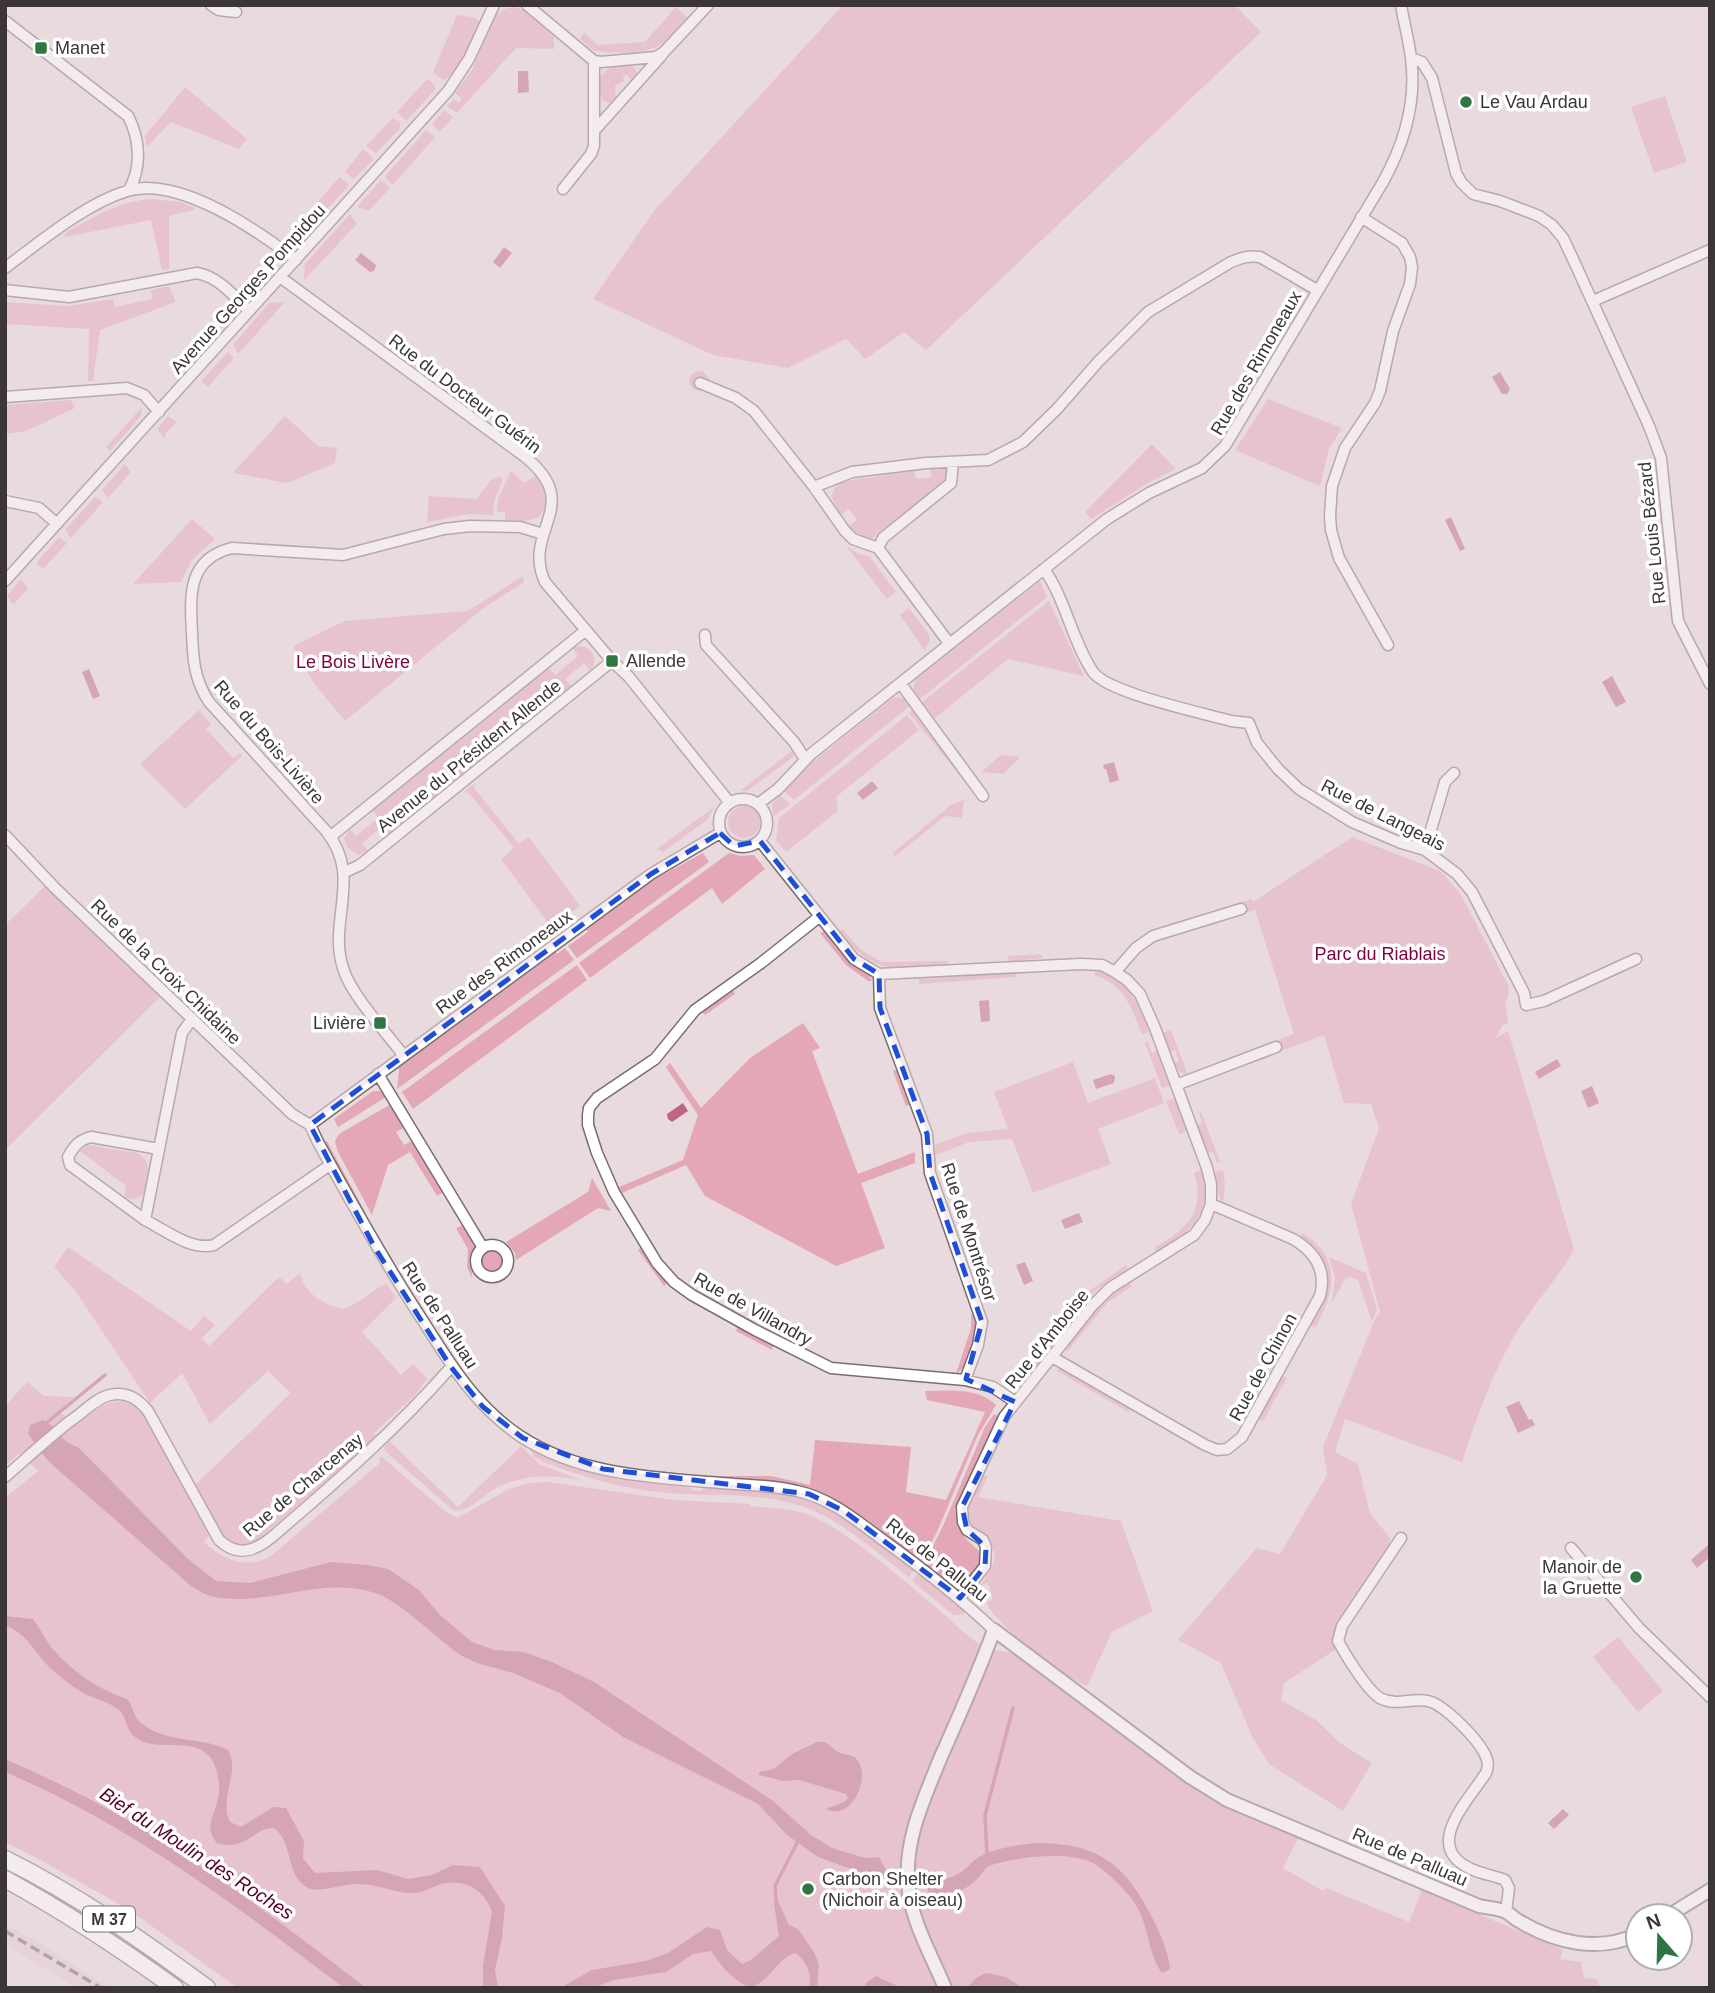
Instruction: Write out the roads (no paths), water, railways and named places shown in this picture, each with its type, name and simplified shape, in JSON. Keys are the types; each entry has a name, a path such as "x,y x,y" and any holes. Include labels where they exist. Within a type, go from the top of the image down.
{"highway":[{"name":"M 37","path":"5,1859 138,1937 207,1988"},
{"name":"M 37","path":"5,1880 68,1914 175,1988"}],"street":[{"path":"211,5 219,10 236,12"},
{"name":"Avenue Georges Pompidou","path":"5,581 448,91 469,59 494,5"},
{"path":"527,5 594,61 656,57 664,52"},
{"path":"595,130 708,5"},
{"name":"Rue des Rimoneaux","path":"758,804 778,789 805,759 1126,506 1210,462 1225,446 1383,183 1403,142 1410,114 1411,58 1401,5"},
{"path":"5,21 128,116 139,151 133,184 129,190"},
{"name":"Rue Louis Bézard","path":"1411,58 1422,62 1432,78 1456,173 1461,182 1473,194 1539,216 1552,225 1563,238 1661,458 1678,621 1710,684"},
{"path":"563,189 591,154 595,130 594,61"},
{"path":"5,268 90,209 129,190 160,190 184,194 210,204 264,235 296,260"},
{"path":"1361,217 1402,243 1412,267 1410,284 1393,331 1380,391 1345,448 1332,486 1330,516 1339,558 1388,645"},
{"path":"1593,301 1710,250"},
{"path":"814,487 852,472 926,463 988,460 1023,442 1148,312 1231,262 1252,255 1261,257 1317,290"},
{"path":"5,290 69,297 197,273 217,281 249,311"},
{"name":"Rue du Docteur Guérin","path":"280,277 531,462 546,478 551,490 552,511 539,552 541,572 549,587 629,677 730,803"},
{"path":"700,383 736,398 754,411 845,531 853,539 878,548 949,643"},
{"path":"5,397 127,388 144,396 159,412"},
{"path":"878,548 883,538 951,483 953,463"},
{"path":"5,501 39,508 57,524"},
{"name":"Rue du Bois-Livière","path":"403,1055 344,972 339,930 345,872 342,858 330,836 209,702 199,684 194,666 191,588 200,569 210,558 232,548 343,555 444,529 470,526 520,527 543,534"},
{"name":"Rue de Langeais","path":"1044,569 1084,655 1094,674 1103,682 1122,690 1218,717 1249,723 1257,743 1299,789 1352,822 1425,850 1457,874 1472,892 1524,993 1526,1004 1544,1001 1636,959"},
{"name":"Avenue du Président Allende","path":"330,836 586,630"},
{"path":"705,635 706,645 794,742 805,759"},
{"path":"1697,661 1710,655"},
{"name":"Avenue du Président Allende","path":"345,872 360,865 612,661"},
{"path":"901,684 984,796"},
{"path":"1425,850 1445,782 1454,773"},
{"path":"744,799 758,804 764,810 768,824 766,834 760,842 748,848 734,846 726,841 720,832 722,811 730,803 744,799"},
{"name":"Rue des Rimoneaux","path":"310,1125 651,874 720,832"},
{"name":"Rue de la Croix Chidaine","path":"5,835 55,888 192,1019 292,1114 310,1125"},
{"path":"760,842 855,960 879,974 1081,964 1102,965 1127,980 1140,994 1176,1085 1210,1177 1211,1204"},
{"path":"1115,972 1136,948 1153,936 1241,909"},
{"name":"Rue de Villandry","path":"819,917 695,1010 660,1054 597,1098 589,1108 588,1125 608,1180 657,1263 674,1282 692,1295 831,1368 965,1380 993,1387 1015,1402"},
{"name":"Rue de Montrésor","path":"879,974 881,1013 927,1134 930,1173 982,1322 978,1345 965,1380"},
{"path":"145,1220 182,1033 192,1019"},
{"path":"1176,1085 1276,1047"},
{"path":"378,1074 483,1248"},
{"name":"Rue de Palluau","path":"310,1125 375,1248 451,1367 493,1416 523,1438 555,1454 589,1466 647,1477 778,1487 809,1494 844,1511 960,1598 994,1630 1190,1777 1227,1800 1479,1906 1506,1912 1520,1922 1563,1940 1579,1944 1604,1944 1624,1938"},
{"path":"159,1149 91,1137 82,1140 68,1157 71,1165 145,1220 203,1248 214,1245 330,1165"},
{"name":"Rue d'Amboise","path":"960,1598 985,1566 986,1547 984,1540 967,1530 963,1522 962,1507 1004,1418 1091,1306 1110,1288 1194,1235 1205,1220 1211,1204"},
{"name":"Rue de Chinon","path":"1052,1357 1205,1445 1217,1450 1227,1449 1237,1443 1320,1296 1323,1279 1318,1261 1304,1246 1211,1204"},
{"name":"Rue de Charcenay","path":"5,1477 60,1429 105,1396 124,1394 133,1397 148,1411 214,1534 229,1548 247,1552 272,1537 375,1447 451,1367"},
{"path":"1401,1538 1342,1626 1338,1641 1376,1695 1396,1703 1421,1701 1436,1704 1449,1713 1485,1754 1488,1766 1486,1773 1450,1829 1448,1843 1452,1855 1463,1865 1505,1880 1509,1888 1506,1912"},
{"path":"1571,1548 1639,1628 1710,1697"},
{"path":"945,1988 918,1923 908,1880 909,1846 919,1809 994,1630"},
{"path":"1691,1902 1710,1890"}],"waterway":[{"path":"45,1424 105,1375"},
{"path":"987,1856 985,1815 1013,1708"},
{"path":"776,1900 775,1886 798,1841"}],"railway":[{"path":"5,1931 101,1988"}],"place":[{"name":"Manet","path":"41,48"},
{"name":"Le Vau Ardau","path":"1466,102"},
{"name":"Allende","path":"612,661"},
{"name":"Livière","path":"380,1023"},
{"name":"Manoir de la Gruette","path":"1636,1577"},
{"name":"Carbon Shelter (Nichoir à oiseau)","path":"808,1889"}],"park label":[{"name":"Le Bois Livère","path":"353,662"},
{"name":"Parc du Riablais","path":"1380,954"}],"water label":[{"name":"Bief du Moulin des Roches","path":"197,1853"}]}
